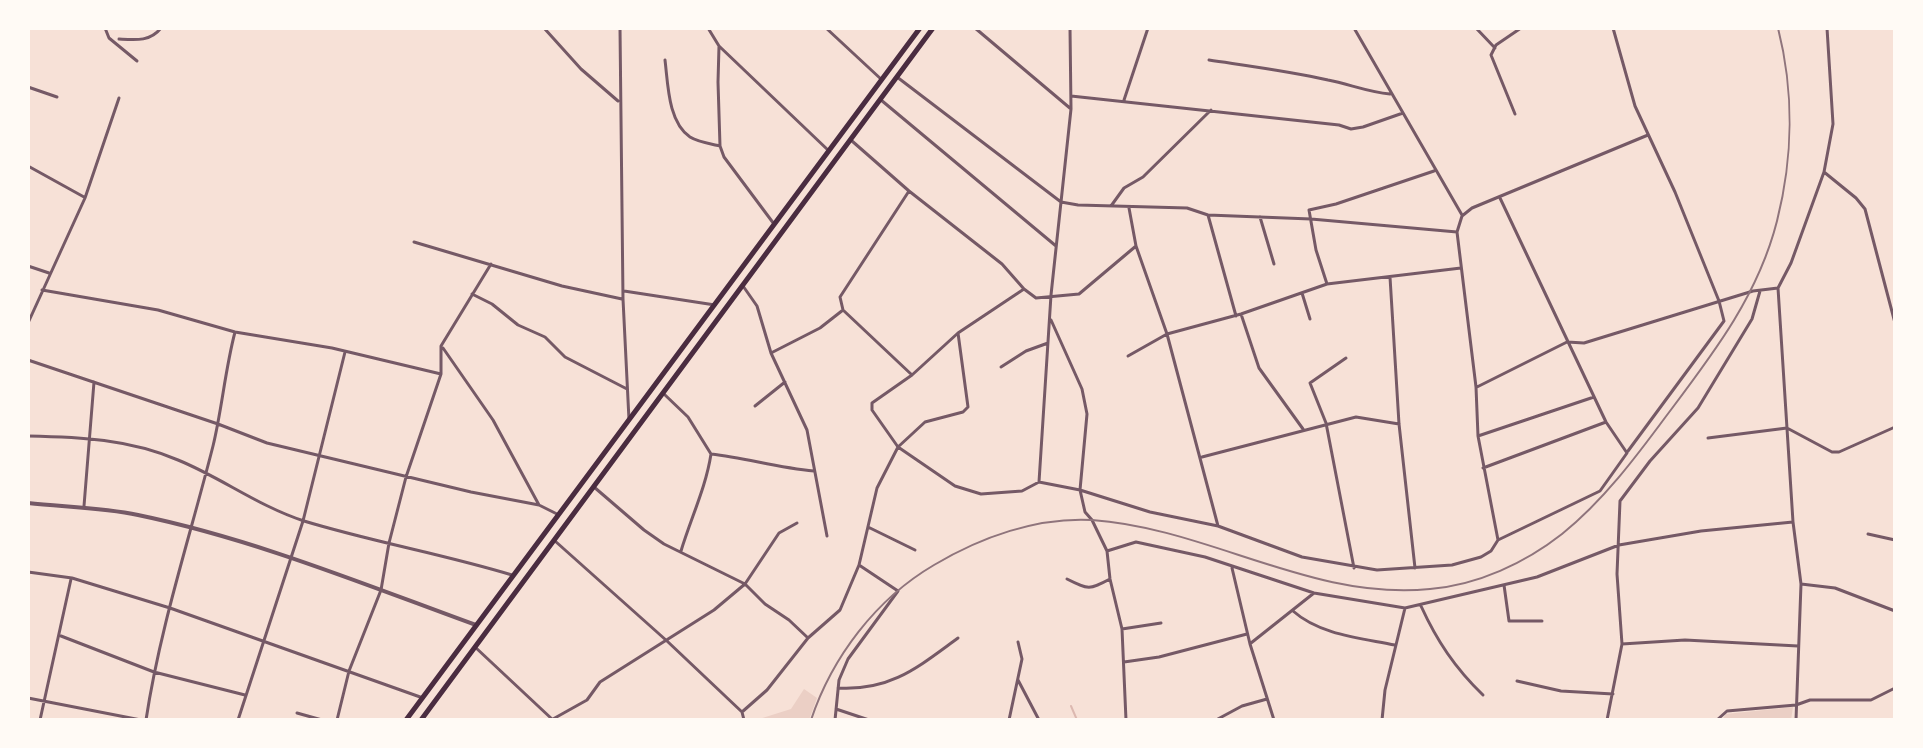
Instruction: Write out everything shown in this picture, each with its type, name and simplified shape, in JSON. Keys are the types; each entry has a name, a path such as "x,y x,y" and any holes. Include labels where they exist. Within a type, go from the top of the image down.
{"main road":[{"path":"406,720 920,28"},
{"path":"423,717 933,28"}],"street":[{"path":"105,28 109,38 137,61"},
{"path":"119,39 139,41 155,35 161,28"},
{"path":"544,28 581,69 620,103"},
{"path":"620,28 623,299 629,421"},
{"path":"708,28 719,46 829,151"},
{"path":"826,28 882,80"},
{"path":"975,28 1071,109"},
{"path":"1039,482 1051,295 1071,109 1070,28"},
{"path":"1124,100 1148,28"},
{"path":"1354,28 1462,216"},
{"path":"1476,28 1495,48"},
{"path":"1515,114 1491,55 1495,48 1521,28"},
{"path":"1024,289 958,333 912,375 871,406 898,447 955,486 981,494 1022,491 1039,482 1080,490 1136,508 1218,526 1302,557 1354,568 1415,569 1452,565 1481,557 1491,551 1498,540 1563,508 1591,498 1600,491 1722,327 1719,301 1675,192 1635,106 1613,28"},
{"path":"1796,720 1801,584 1793,522 1778,288 1791,263 1824,172 1833,124 1827,28"},
{"path":"719,46 720,146 732,169 774,225"},
{"path":"665,60 673,112 680,127 691,137 720,146"},
{"path":"1209,60 1281,70 1362,90 1392,94"},
{"path":"897,77 1061,202 1129,208 1187,208 1208,215 1311,219 1457,232"},
{"path":"28,87 57,97"},
{"path":"1071,96 1211,110 1351,129 1403,113"},
{"path":"28,323 85,198 119,98"},
{"path":"880,99 1056,246"},
{"path":"1110,207 1124,188 1143,177 1211,110"},
{"path":"1498,540 1478,436 1476,387 1457,232 1462,216 1472,208 1648,135"},
{"path":"851,140 909,191 1002,264 1036,298 1079,294 1136,246"},
{"path":"28,166 85,198"},
{"path":"1327,284 1316,250 1309,210 1336,204 1435,170"},
{"path":"1824,172 1865,209 1895,323"},
{"path":"909,191 840,297 843,310 912,375"},
{"path":"1500,198 1606,422 1627,453"},
{"path":"1129,208 1136,246 1167,334 1218,526"},
{"path":"1208,215 1238,315 1259,368 1303,429"},
{"path":"1260,217 1274,264"},
{"path":"414,242 562,286 623,299"},
{"path":"337,720 349,671 381,590 406,477 441,374 441,346 491,264"},
{"path":"28,266 49,273"},
{"path":"1128,356 1167,334 1238,315 1327,284 1461,268"},
{"path":"1390,277 1399,424 1415,569"},
{"path":"743,286 757,306 771,353 807,430 827,536"},
{"path":"1476,387 1567,342 1584,343 1719,301 1778,288"},
{"path":"42,290 158,310 235,332 441,374"},
{"path":"623,291 715,305"},
{"path":"1607,720 1622,644 1617,574 1620,501 1698,408 1752,319 1760,291"},
{"path":"1302,293 1310,319"},
{"path":"472,294 492,304 518,325 545,337 565,357 627,389"},
{"path":"771,353 820,328 843,310"},
{"path":"1050,318 1082,389 1087,414 1080,490 1085,512 1107,551 1122,629 1126,720"},
{"path":"28,698 144,720 218,424 226,367 235,332"},
{"path":"742,712 767,690 808,638 840,610 859,565 877,488 898,447 925,422 963,412 968,407 958,333"},
{"path":"1001,367 1026,351 1048,343"},
{"path":"441,346 493,420 539,505"},
{"path":"238,720 303,521 345,352"},
{"path":"1346,358 1310,383 1326,423 1354,568"},
{"path":"28,360 267,443 539,505 559,516"},
{"path":"84,508 94,382"},
{"path":"755,406 785,382"},
{"path":"663,393 688,417 711,454 707,479 694,506 681,551"},
{"path":"1478,436 1594,397"},
{"path":"1202,457 1356,417 1399,424"},
{"path":"1483,468 1606,422"},
{"path":"1708,438 1787,428 1832,452 1839,452 1895,427"},
{"path":"28,436 123,442 177,459 253,501 303,521 464,560 514,576"},
{"path":"711,454 755,459 771,467 814,471"},
{"path":"593,486 644,530 745,584 808,638"},
{"path":"28,503 135,514 192,528 289,558 476,625"},
{"path":"1107,551 1136,542 1205,557 1314,593 1405,608 1537,577 1619,545 1701,531 1793,522"},
{"path":"475,647 553,720 587,700 600,682 714,610 745,584 779,533 797,523"},
{"path":"868,527 915,550"},
{"path":"1868,534 1895,540"},
{"path":"555,541 742,712 744,720"},
{"path":"835,720 838,688 848,659 898,591 859,565"},
{"path":"1232,568 1247,634 1274,720"},
{"path":"28,572 72,578 170,608 423,698"},
{"path":"40,720 72,578"},
{"path":"1067,579 1086,589 1110,579"},
{"path":"1801,584 1835,588 1895,611"},
{"path":"1504,585 1509,621 1542,621"},
{"path":"1250,644 1314,593"},
{"path":"1421,606 1437,641 1462,675 1483,695"},
{"path":"1382,720 1405,608"},
{"path":"1293,611 1311,624 1395,645"},
{"path":"1122,629 1161,623"},
{"path":"1124,662 1159,657 1247,634"},
{"path":"61,636 154,672 245,695"},
{"path":"838,688 861,689 897,679 958,638"},
{"path":"1622,644 1685,640 1799,646"},
{"path":"1009,720 1022,659 1018,642"},
{"path":"1018,680 1039,720"},
{"path":"1517,681 1561,691 1613,694"},
{"path":"1717,720 1727,711 1796,705 1810,700 1871,700 1895,688"},
{"path":"1216,720 1242,706 1267,699"},
{"path":"836,709 869,720"},
{"path":"297,713 322,720"},
{"path":"423,717 431,720"}],"shaded area":[{"path":"804,689 817,698 809,720 756,720 791,709"},
{"path":"1793,707 1791,720 1722,720 1726,714"}],"waterway":[{"path":"1071,706 1077,720"}],"railway":[{"path":"811,720 844,652 875,612 893,595 952,555 990,538 1030,526 1071,520 1135,526 1302,575 1386,590 1430,589 1466,583 1500,571 1548,545 1591,507 1643,447 1717,347 1758,274 1777,221 1789,149 1787,76 1778,28"}]}
